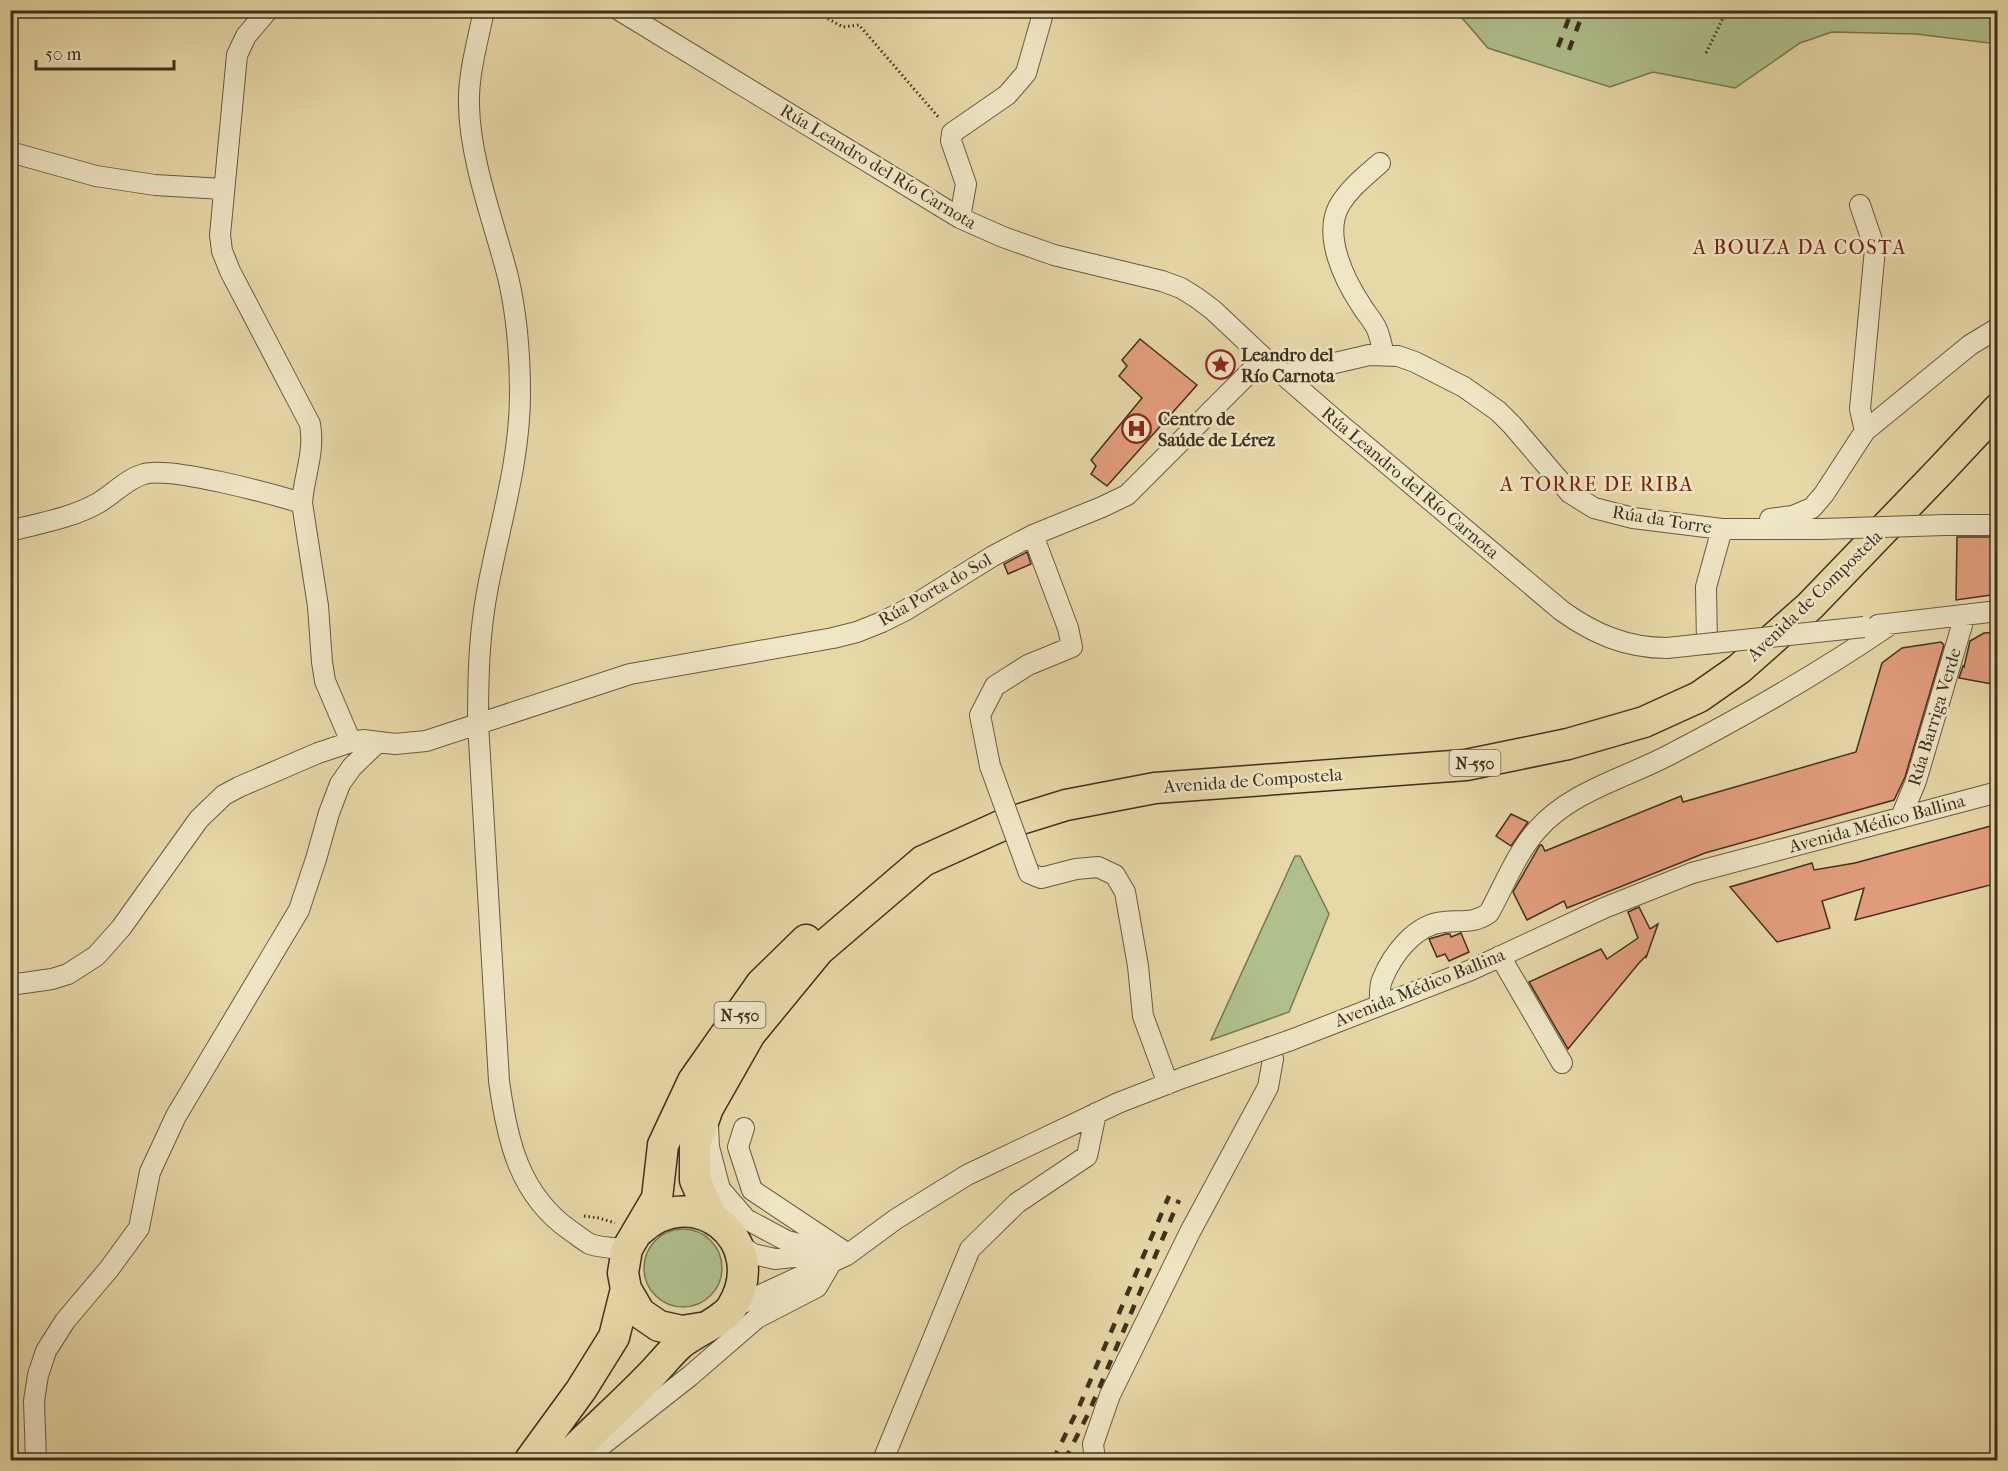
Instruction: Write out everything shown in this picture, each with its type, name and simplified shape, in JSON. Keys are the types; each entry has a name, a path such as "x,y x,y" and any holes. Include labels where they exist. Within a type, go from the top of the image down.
{"highway":[{"name":"Avenida de Compostela","path":"712,1218 695,1180 695,1145 708,1108 750,1034 819,950 923,861 1005,824 1066,805 1144,790 1466,765 1568,744 1644,722 1699,697 1739,669 1810,606 1998,409"},
{"name":"Avenida de Compostela","path":"1940,471 1998,424"},
{"name":"N-550","path":"530,1461 581,1390 614,1336 626,1289 623,1273 633,1240 657,1198 663,1145 693,1081 761,984 809,937 882,885 923,861"},
{"name":"N-550","path":"633,1240 647,1223 666,1213 684,1211 712,1218 730,1233 737,1243"},
{"path":"564,1461 680,1344 730,1310 742,1285 743,1261 737,1243"},
{"path":"626,1289 640,1313 659,1326 682,1331 706,1327"}],"street":[{"path":"268,10 246,36 237,55 220,235 222,251 230,271 310,424 313,440 302,503 318,606 322,662 325,681 351,742"},
{"path":"484,10 472,68 469,103 472,142 508,280 518,339 520,395 516,446 481,633 478,674 478,723 499,1081 509,1139 518,1167 529,1186 557,1221 591,1244 633,1240"},
{"name":"Rúa Leandro del Río Carnota","path":"619,10 960,219 1054,255 1142,276 1181,288 1213,310 1264,358 1572,618 1599,634 1617,641 1650,648 1667,648 1998,611"},
{"path":"960,219 966,184 951,141 952,132 1007,95 1026,73 1044,10"},
{"path":"10,152 66,169 119,180 155,185 224,189"},
{"path":"1380,163 1344,198 1338,209 1332,231 1352,291 1376,325 1384,354"},
{"path":"1860,205 1875,249 1860,409 1864,430"},
{"path":"1707,644 1706,587 1729,529 1793,516 1812,508 1824,494 1864,430 1970,345 1998,328"},
{"name":"Rúa da Torre","path":"1284,375 1352,358 1384,354 1415,362 1464,387 1482,399 1512,425 1570,493 1594,508 1633,518 1729,529 1998,525"},
{"name":"Rúa Porta do Sol","path":"10,985 68,974 96,956 121,928 199,819 224,795 239,787 318,753 351,742 363,740 395,744 415,743 630,674 833,638 882,622 1033,535 1127,495 1264,358"},
{"path":"10,531 74,514 114,494 132,478 147,473 162,472 202,478 302,503"},
{"path":"1033,535 1068,628 1072,647 1028,665 995,686 980,715 990,766 1029,873 1041,878 1076,869 1098,867 1115,875 1125,892 1138,966 1143,1016 1176,1080"},
{"name":"Rúa Barriga Verde","path":"1901,818 1916,781 1965,615"},
{"path":"1380,1004 1382,981 1401,948 1413,934 1425,926 1443,922 1467,922 1480,919 1488,913 1525,846 1537,830 1554,814 1585,793 1668,755 1735,719 1857,647 1891,624"},
{"path":"36,1461 34,1401 38,1374 46,1351 65,1321 110,1269 139,1228 150,1172 176,1116 299,910 340,784 352,767 378,742"},
{"name":"Avenida Médico Ballina","path":"737,1243 753,1254 775,1259 847,1255 896,1219 967,1174 1096,1113 1176,1080 1291,1040 1471,970 1604,909 1692,873 1998,792"},
{"path":"1500,956 1562,1063"},
{"path":"1095,1461 1093,1444 1110,1395 1190,1232 1268,1087 1273,1059 1270,1047"},
{"path":"708,1108 709,1147 720,1189 739,1212 746,1219 787,1241 834,1255"},
{"path":"883,1461 970,1249 1017,1203 1087,1156 1096,1113"},
{"path":"744,1128 738,1147 752,1190 834,1255"},
{"path":"583,1461 690,1376 757,1318 817,1287 834,1255"},
{"name":"Avenida Médico Ballina","path":"730,1310 834,1255"}],"path":[{"path":"812,10 843,27 859,25 952,132"},
{"path":"820,16 838,10"},
{"path":"1706,53 1727,10"},
{"path":"580,1215 599,1218 633,1240"}],"green space":[{"path":"1456,11 1997,11 1997,44 1916,34 1832,32 1800,43 1735,88 1653,72 1610,87 1488,48"},
{"path":"1295,856 1300,856 1329,914 1289,1012 1211,1040"},
{"path":"683,1229 698,1232 710,1241 719,1253 722,1268 719,1283 710,1295 698,1304 683,1307 668,1304 656,1295 647,1283 644,1268 647,1253 656,1241 668,1232"}],"building":[{"name":"Centro de Saúde de Lérez","path":"1140,339 1197,385 1107,486 1091,474 1096,466 1091,460 1142,398 1119,376 1127,366 1122,360"},
{"path":"1957,537 1998,537 1998,594 1956,600"},
{"path":"1027,552 1031,564 1008,574 1004,564"},
{"path":"1998,632 1998,685 1959,678 1970,641 1984,633"},
{"path":"1941,642 1944,645 1905,777 1894,800 1705,853 1567,908 1564,901 1527,920 1513,892 1540,845 1545,851 1681,796 1683,802 1856,752 1882,663 1902,648"},
{"path":"1511,814 1528,822 1511,846 1496,836"},
{"path":"1998,824 1998,883 1855,920 1864,888 1822,901 1830,928 1777,942 1730,887 1812,863 1814,870 1855,863"},
{"path":"1639,907 1650,929 1658,924 1646,958 1646,956 1639,963 1568,1049 1529,982 1601,949 1607,959 1638,938 1628,912"},
{"path":"1461,933 1469,952 1449,961 1445,954 1437,957 1429,939 1446,934 1450,934 1451,937"}],"railway":[{"path":"1558,47 1572,10"},
{"path":"1569,50 1584,10"},
{"path":"1053,1460 1079,1407 1169,1196"},
{"path":"1065,1460 1089,1412 1179,1200"}],"place":[{"name":"Leandro del Río Carnota","path":"1220,365"},
{"name":"Centro de Saúde de Lérez","path":"1137,429"}],"district":[{"name":"A BOUZA DA COSTA","path":"1800,247"},
{"name":"A TORRE DE RIBA","path":"1597,484"}]}
